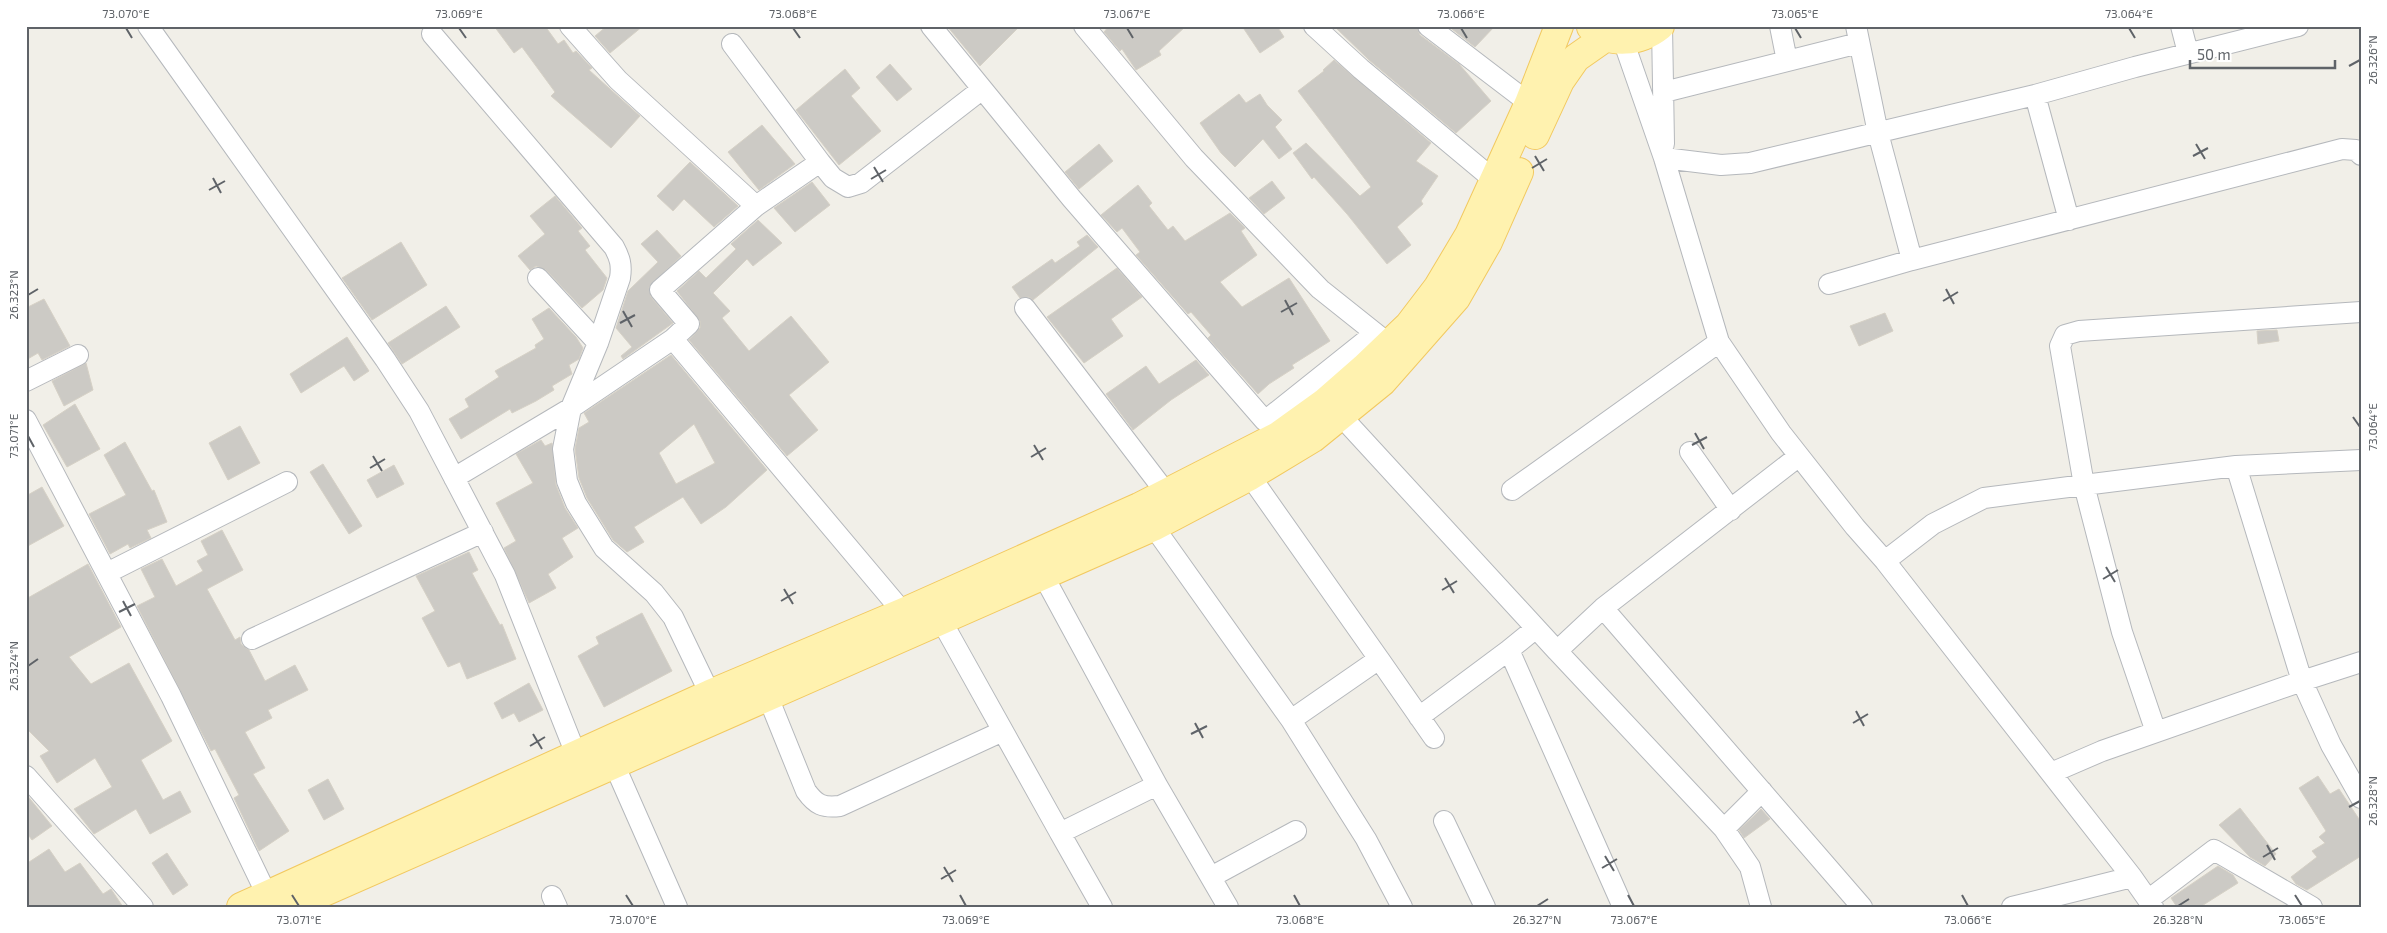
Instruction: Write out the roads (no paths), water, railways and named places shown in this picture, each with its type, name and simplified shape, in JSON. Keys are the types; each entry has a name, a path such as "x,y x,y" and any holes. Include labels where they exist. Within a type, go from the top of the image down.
{"main road":[{"path":"241,907 279,901 581,766 710,694 921,621 1043,575 1146,517 1167,494 1278,436 1324,403 1391,343 1409,325 1438,287 1469,235 1529,103 1559,26"},
{"path":"1278,436 1313,438 1382,382 1391,343 1456,298 1488,242 1560,81 1576,58 1606,34 1637,39 1650,34 1661,26"},
{"path":"581,766 614,764 768,696 921,621 1146,517 1250,476 1278,436"}],"street":[{"path":"148,26 385,359 419,411 505,575 581,766"},
{"path":"570,26 618,80 756,206"},
{"path":"931,26 1072,200 1278,436"},
{"path":"1084,26 1194,158 1320,289 1391,343"},
{"path":"1314,26 1361,69 1494,180"},
{"path":"1428,26 1529,103"},
{"path":"1661,26 1664,158"},
{"path":"1780,26 1788,61"},
{"path":"2181,26 2188,53"},
{"path":"1664,158 1722,165 1750,162 2035,95 2188,53 2298,26"},
{"path":"432,34 614,247 619,258 622,267 620,278 598,343 571,408 563,449 566,481 576,502 604,548 613,559 654,593 669,611 710,694"},
{"path":"1606,34 1664,158 1719,342 1799,456 1855,528 1885,561 2151,903 2214,850 2312,907"},
{"path":"1664,92 1788,61 1857,34 1878,133 1912,260"},
{"path":"732,44 820,162 833,178 848,187 861,183 982,90"},
{"path":"2035,95 2069,220"},
{"path":"1829,284 1912,260 2342,149 2356,150 2361,155"},
{"path":"454,478 571,408 673,339 689,324 660,290 756,206 820,162"},
{"path":"538,278 598,343"},
{"path":"1025,308 1167,494"},
{"path":"2156,732 2122,632 2084,485 2060,346 2065,335 2079,331 2361,312"},
{"path":"673,339 921,621 1003,731 1102,907"},
{"path":"1512,490 1719,342"},
{"path":"26,381 78,355"},
{"path":"1341,416 1724,829 1750,867 1761,907"},
{"path":"26,420 279,901"},
{"path":"1690,452 1731,510"},
{"path":"1557,651 1604,608 1799,456"},
{"path":"1885,561 1933,524 1984,498 2236,466 2360,461"},
{"path":"2236,466 2302,681 2331,745 2361,798"},
{"path":"1250,476 1434,738"},
{"path":"107,573 287,482"},
{"path":"1146,517 1291,720 1366,839 1402,907"},
{"path":"252,639 483,532"},
{"path":"1043,575 1158,785 1228,907"},
{"path":"1604,608 1862,907"},
{"path":"1419,716 1536,628"},
{"path":"1509,650 1623,907"},
{"path":"1291,720 1379,659"},
{"path":"2051,773 2156,732 2361,662"},
{"path":"768,696 806,791 815,803 827,807 840,806 1003,731"},
{"path":"614,764 677,907"},
{"path":"26,776 143,907"},
{"path":"1060,833 1158,785"},
{"path":"1724,829 1762,791"},
{"path":"1444,821 1485,907"},
{"path":"1211,877 1296,831"},
{"path":"2012,907 2132,877"}]}
